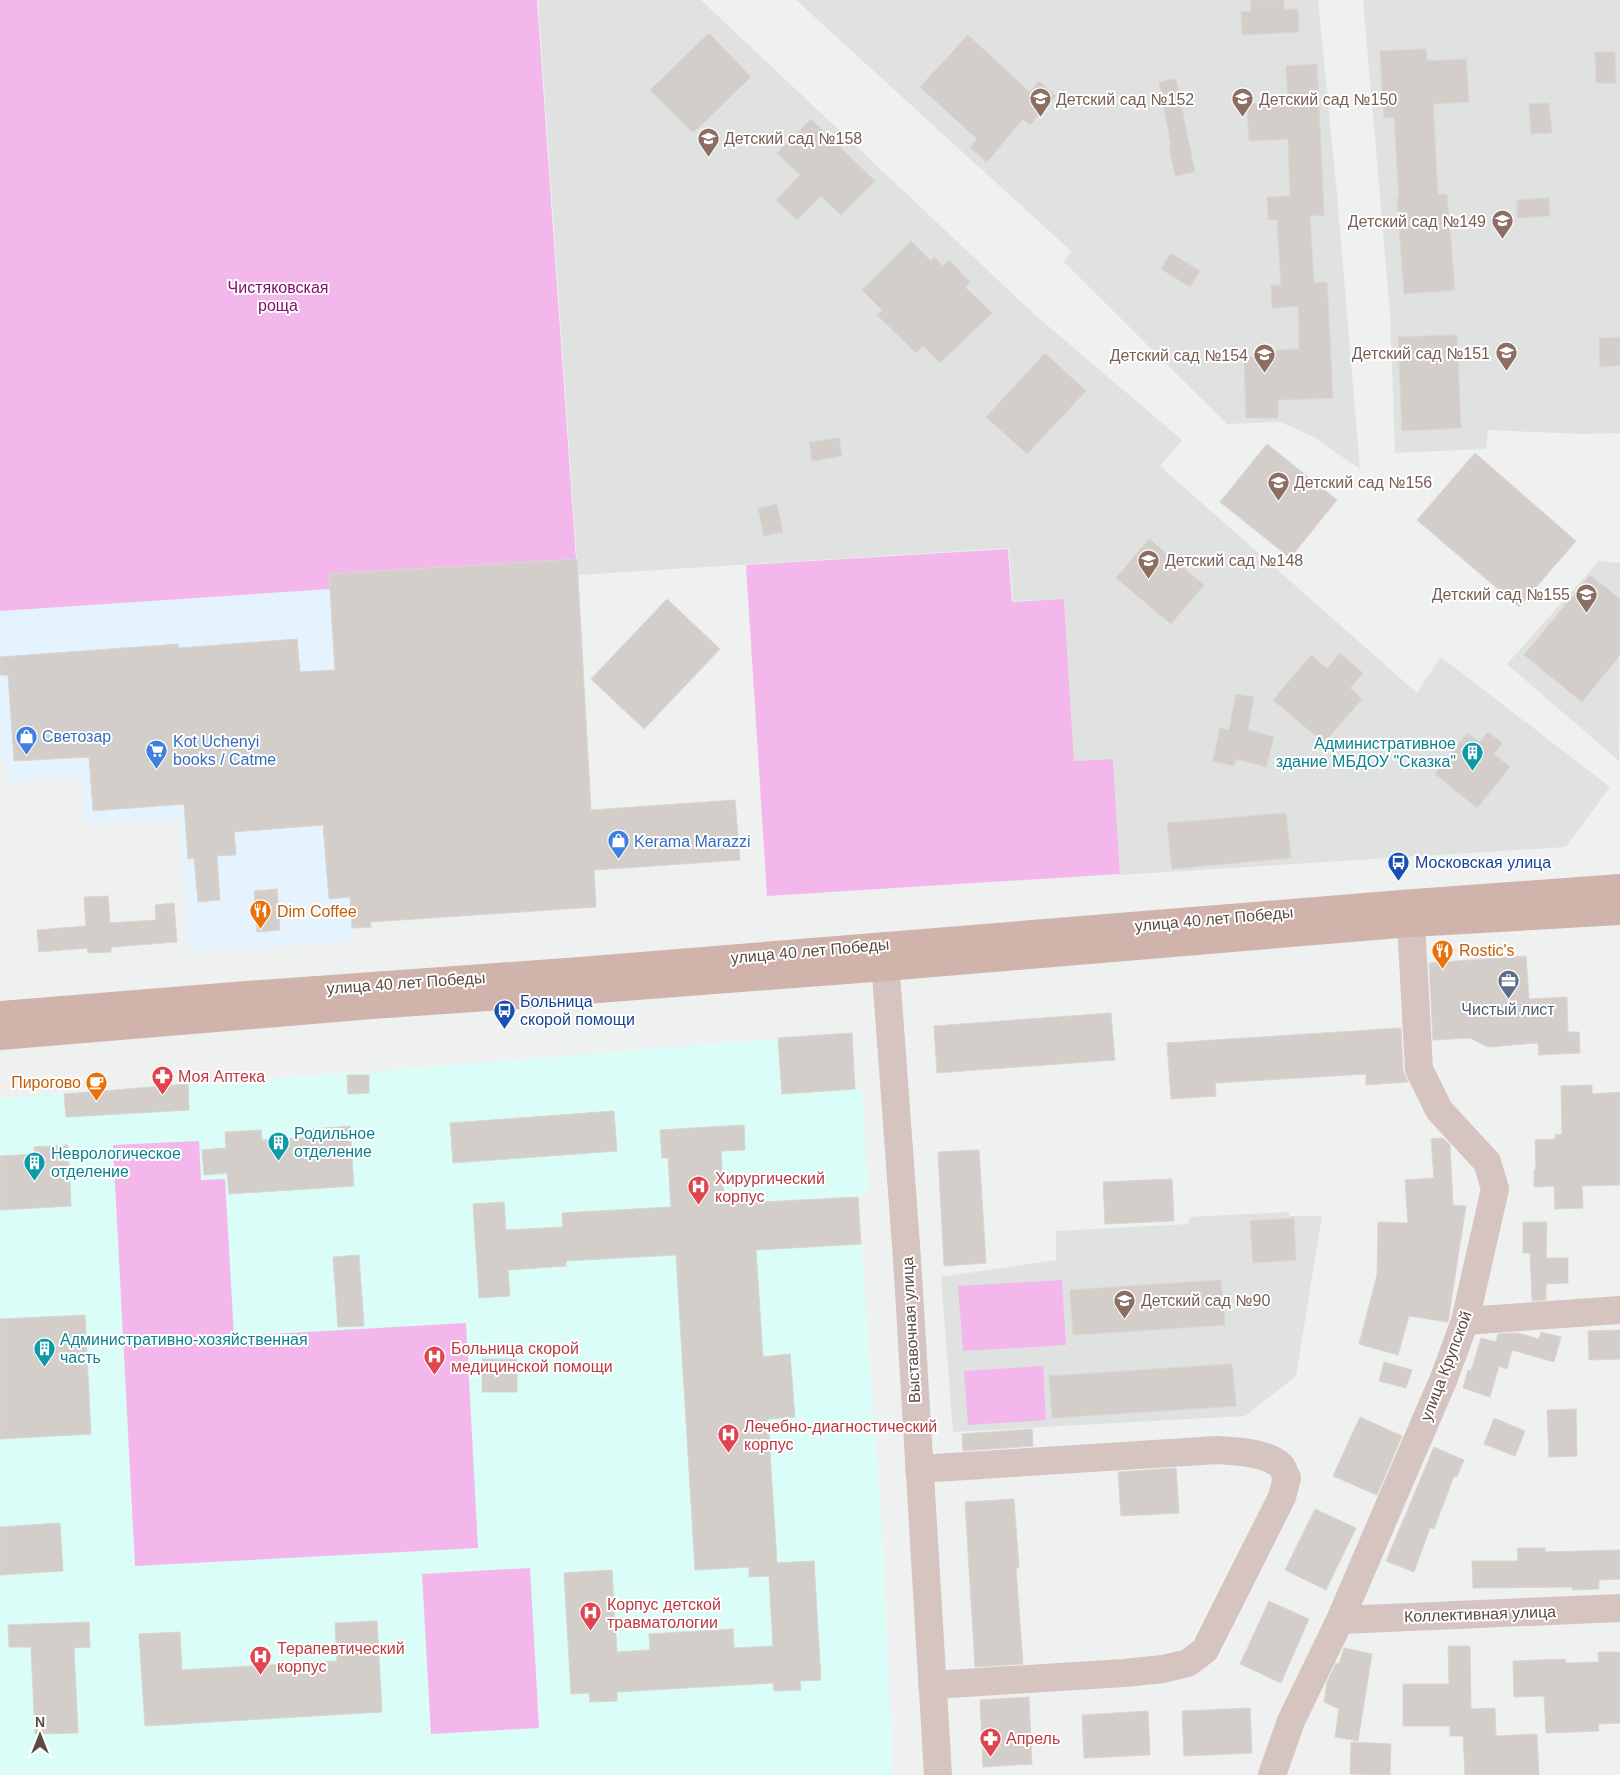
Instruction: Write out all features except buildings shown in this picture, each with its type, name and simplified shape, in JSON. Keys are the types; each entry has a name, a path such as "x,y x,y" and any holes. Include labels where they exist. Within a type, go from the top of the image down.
{"main road":[{"name":"улица 40 лет Победы","path":"0,1036 372,1005 533,994 1391,905 1620,888"},
{"name":"улица 40 лет Победы","path":"0,1015 1620,910"}],"street":[{"name":"улица Крупской","path":"1272,1775 1291,1722 1340,1620 1444,1378 1465,1321 1495,1189 1487,1162 1439,1110 1420,1068 1411,923"},
{"name":"Выставочная улица","path":"885,957 900,1151 938,1775"},
{"path":"1465,1321 1620,1310"},
{"path":"919,1469 1217,1450 1246,1452 1266,1458 1281,1467 1287,1478 1282,1497 1205,1650 1188,1663 1163,1669 1124,1673 932,1686"},
{"name":"Коллективная улица","path":"1340,1620 1620,1608"}],"shaded area":[{"path":"538,0 701,0 1034,314 1182,440 1160,466 1417,693 1441,657 1610,787 1566,847 1120,875 1113,759 1074,761 1064,599 1013,601 1009,548 578,575"},
{"path":"796,0 1318,0 1336,184 1360,469 1312,436 1280,422 1227,424 1064,262 1071,251"},
{"path":"1363,0 1620,0 1620,433 1581,434 1488,430 1486,449 1395,453 1390,313"},
{"name":"Детский сад №155","path":"1599,561 1620,563 1619,761 1507,664"},
{"path":"330,589 353,941 189,952 180,818 85,824 82,777 8,782 6,759 0,759 0,611"},
{"name":"Больница скорой медицинской помощи","path":"852,1033 855,1089 862,1090 868,1190 858,1197 882,1529 893,1775 0,1775 0,1098 378,1071"},
{"name":"Детский сад №90","path":"1289,1212 1289,1216 1322,1216 1296,1376 1245,1416 953,1432 941,1277 1056,1260 1056,1231 1189,1224 1189,1217"}],"green space":[{"name":"Чистяковская роща","path":"0,0 537,0 576,559 329,574 330,589 0,611"},
{"path":"1008,549 1012,602 1064,599 1074,761 1113,759 1120,874 767,896 746,565"},
{"path":"199,1141 201,1180 225,1179 234,1336 466,1323 478,1548 135,1566 113,1145"},
{"path":"1062,1280 1066,1345 963,1351 958,1286"},
{"path":"1043,1366 1046,1420 968,1425 964,1371"},
{"path":"530,1568 539,1728 431,1734 422,1574"}],"place":[{"name":"Детский сад №152","path":"1040,118"},
{"name":"Детский сад №150","path":"1243,118"},
{"name":"Детский сад №158","path":"708,157"},
{"name":"Детский сад №149","path":"1502,240"},
{"name":"Детский сад №151","path":"1506,372"},
{"name":"Детский сад №154","path":"1264,374"},
{"name":"Детский сад №156","path":"1278,501"},
{"name":"Детский сад №148","path":"1149,579"},
{"name":"Детский сад №155","path":"1586,613"},
{"name":"Светозар","path":"26,755"},
{"name":"Kot Uchenyi books / Catme","path":"157,769"},
{"name":"Административное здание МБДОУ \"Сказка\"","path":"1472,771"},
{"name":"Kerama Marazzi","path":"618,860"},
{"name":"Московская улица","path":"1399,881"},
{"name":"Dim Coffee","path":"261,930"},
{"name":"Rostic's","path":"1443,969"},
{"name":"Чистый лист","path":"1508,999"},
{"name":"Больница скорой помощи","path":"504,1029"},
{"name":"Моя Аптека","path":"162,1095"},
{"name":"Пирогово","path":"97,1101"},
{"name":"Родильное отделение","path":"278,1161"},
{"name":"Неврологическое отделение","path":"35,1181"},
{"name":"Хирургический корпус","path":"699,1206"},
{"name":"Детский сад №90","path":"1125,1319"},
{"name":"Административно-хозяйственная часть","path":"44,1367"},
{"name":"Больница скорой медицинской помощи","path":"435,1376"},
{"name":"Лечебно-диагностический корпус","path":"728,1454"},
{"name":"Корпус детской травматологии","path":"591,1632"},
{"name":"Терапевтический корпус","path":"261,1676"},
{"name":"Апрель","path":"990,1757"}]}
